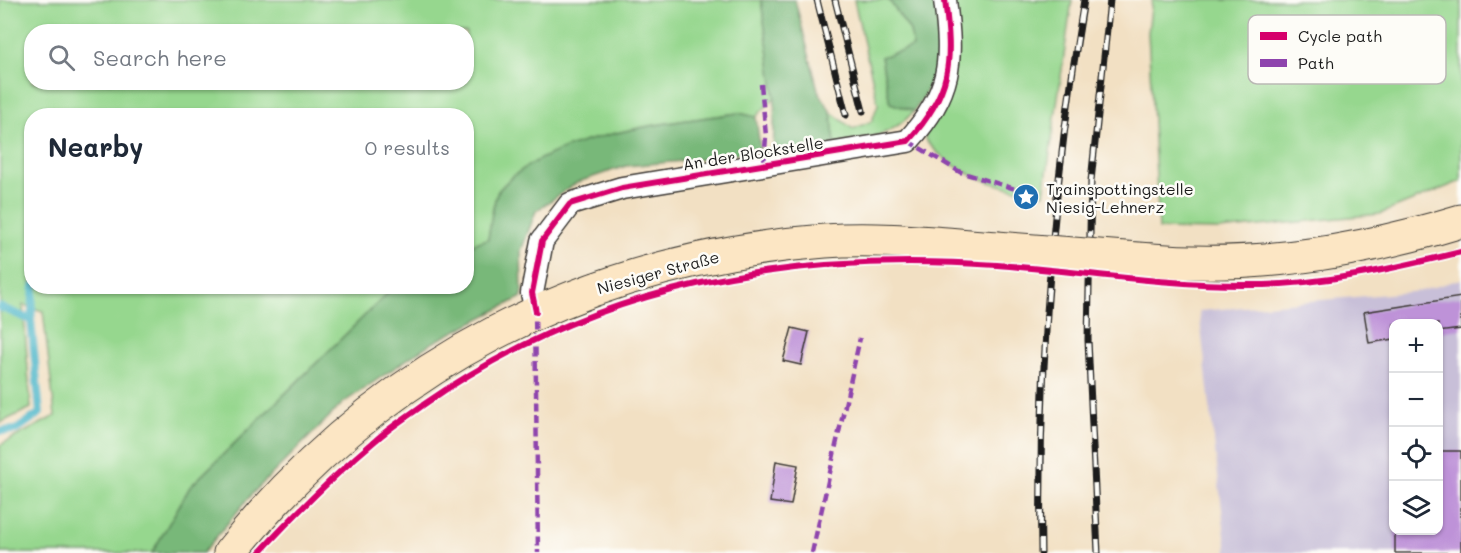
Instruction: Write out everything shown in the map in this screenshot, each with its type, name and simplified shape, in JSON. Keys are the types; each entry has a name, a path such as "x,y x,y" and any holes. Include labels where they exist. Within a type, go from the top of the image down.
{"main road":[{"name":"Niesiger Straße","path":"230,553 268,506 300,474 374,409 452,356 536,312 614,280 719,255 774,246 827,241 887,240 1152,260 1237,263 1304,257 1368,247 1461,221"}],"street":[{"name":"An der Blockstelle","path":"536,312 532,293 542,241 570,204 622,188 908,141 928,119 950,63 945,0"}],"shaded area":[{"path":"1461,279 1461,553 1227,553 1199,311 1421,291"}],"green space":[{"path":"0,0 761,0 775,97 756,117 739,113 645,127 611,134 546,156 519,171 499,190 493,206 488,239 474,244 474,108 24,108 24,294 387,294 190,487 152,553 0,553 0,445 55,416 43,311 23,305 31,408 0,423"},
{"path":"761,0 795,0 818,90 831,112 835,144 773,156 775,97"},
{"path":"854,0 889,0 910,31 913,47 881,57 890,103 914,111 896,127 878,135 835,144 831,112 853,129 872,121 878,104"},
{"path":"889,0 935,0 938,58 931,83 914,111 890,103 881,57 913,47 910,31"},
{"path":"952,0 1072,0 1044,194 1011,188 979,178 950,162 925,139"},
{"path":"1152,0 1461,0 1461,181 1380,214 1219,230 1159,229 1148,33"},
{"path":"739,113 756,117 760,149 705,159 626,166 578,182 536,211 521,251 522,297 430,344 343,403 252,494 203,553 152,553 190,487 387,294 474,294 474,244 488,239 497,194 520,171 546,156 577,144 611,134"}],"building":[{"path":"1461,297 1461,329 1443,331 1443,319 1389,319 1389,340 1369,343 1364,312"},
{"path":"792,328 809,332 801,365 783,361"},
{"path":"1443,451 1461,451 1461,553 1395,553 1395,535 1443,535"},
{"path":"776,461 798,465 791,505 770,502"}],"waterway":[{"path":"31,320 33,294"},
{"path":"0,307 31,320 40,413 16,430 0,431"}],"railway":[{"path":"817,0 846,115"},
{"path":"835,0 863,111"},
{"path":"1041,553 1042,415 1050,276 1064,137 1084,0"},
{"path":"1098,553 1088,340 1091,181 1110,0"}],"marked path":[{"path":"761,84 766,136 764,165"},
{"path":"908,141 960,172 1022,191"},
{"path":"535,307 538,553"},
{"path":"812,553 860,338"}],"cycle path":[{"path":"536,312 532,293 542,241 570,204 622,188 908,141 933,107 946,76 949,42 945,0"},
{"path":"259,553 287,523 381,435 489,363 557,330 626,303 697,284 769,271 844,264 919,262 997,265 1218,285 1277,284 1356,275 1461,252"}],"place":[{"name":"Trainspottingstelle Niesig-Lehnerz","path":"1026,197"}]}
